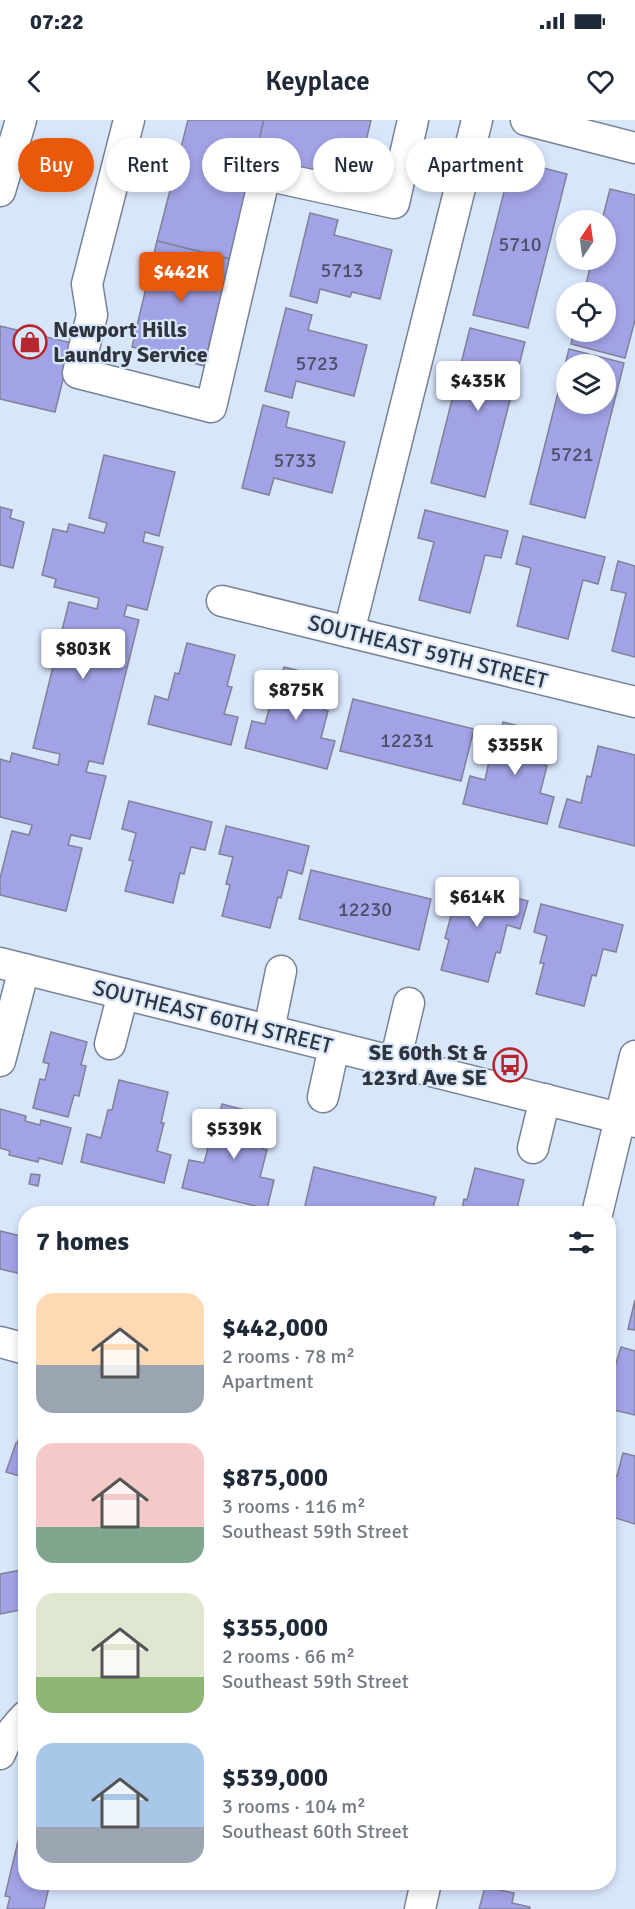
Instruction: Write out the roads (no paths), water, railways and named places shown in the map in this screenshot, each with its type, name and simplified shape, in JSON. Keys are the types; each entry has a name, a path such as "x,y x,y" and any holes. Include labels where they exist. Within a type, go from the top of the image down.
{"street":[{"path":"0,191 21,120"},
{"path":"129,120 87,284 92,315 78,373 211,407 265,175 394,203 413,120"},
{"path":"349,632 477,120"},
{"path":"526,120 635,148"},
{"name":"SOUTHEAST 59TH STREET","path":"222,601 635,702"},
{"path":"0,1061 12,966"},
{"name":"SOUTHEAST 60TH STREET","path":"12,966 628,1120"},
{"path":"269,1030 280,971"},
{"path":"110,1044 123,994"},
{"path":"395,1062 409,1003"},
{"path":"323,1097 334,1047"},
{"path":"600,1206 628,1120 635,1056"},
{"path":"533,1148 545,1099"},
{"path":"0,1342 18,1347"},
{"path":"0,1754 4,1744 18,1725"},
{"path":"420,1909 424,1890"}],"place":[{"name":"Newport Hills Laundry Service","path":"30,342"},
{"name":"SE 60th St & 123rd Ave SE","path":"510,1065"}]}
